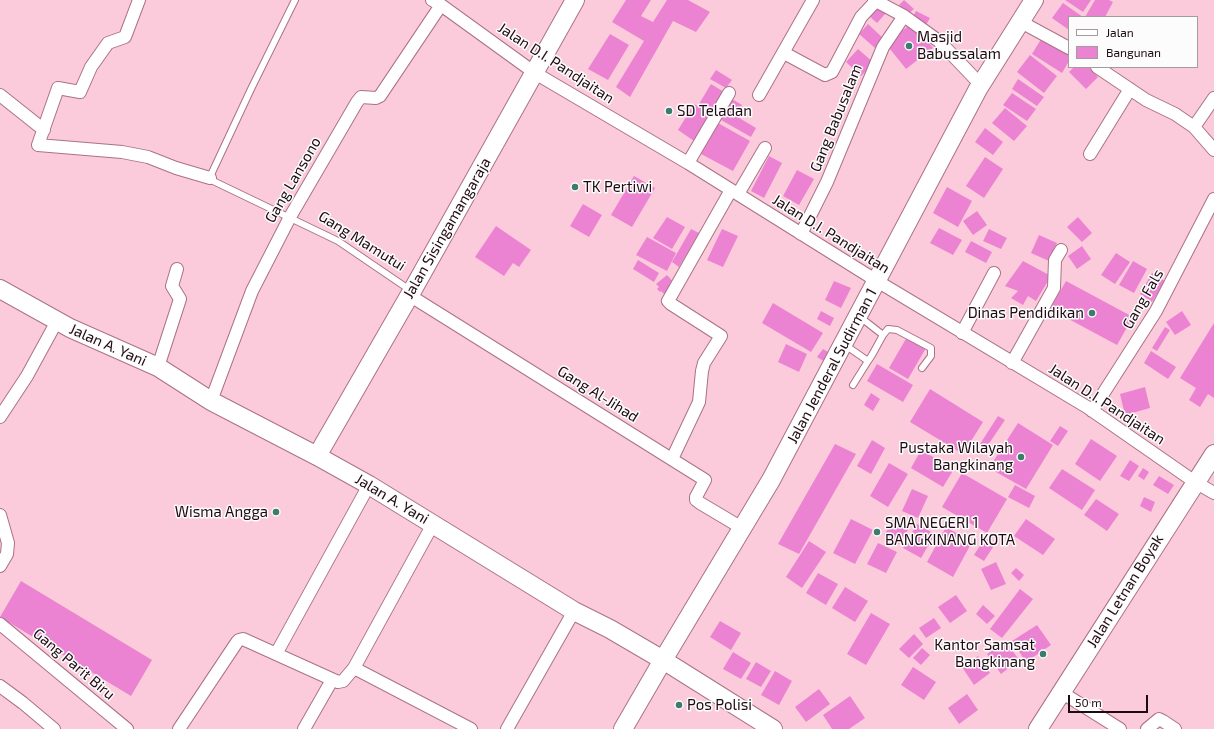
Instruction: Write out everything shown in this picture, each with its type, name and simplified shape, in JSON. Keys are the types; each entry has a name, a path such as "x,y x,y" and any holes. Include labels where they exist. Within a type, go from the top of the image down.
{"street":[{"name":"Gang Mamutui","path":"139,0 124,37 108,42 91,67 80,92 58,88 38,145 122,152 148,158 210,178"},
{"name":"Jalan Sisingamangaraja","path":"317,456 575,0"},
{"path":"759,95 813,0"},
{"path":"784,53 825,75 829,74 832,72 861,17 875,0 904,16 940,42 981,85"},
{"name":"Jalan Jenderal Sudirman 1","path":"623,729 771,480 981,85 1034,0"},
{"name":"Jalan D.I. Pandjaitan","path":"436,3 535,73 688,163 877,281 1092,411 1195,482 1214,493"},
{"name":"Gang Lansono","path":"211,401 252,291 290,217 357,102 365,96 376,98 380,96 436,3"},
{"name":"Gang Babusalam","path":"801,234 827,182 883,47 904,16"},
{"path":"1021,22 1068,47"},
{"path":"1098,68 1146,100 1175,114 1194,127 1214,150"},
{"path":"1090,154 1130,89"},
{"path":"688,163 729,93"},
{"path":"0,96 44,130"},
{"path":"1194,127 1214,98"},
{"path":"672,459 699,402 704,363 721,336 668,301 734,192 765,148"},
{"name":"Gang Fals","path":"1092,411 1156,311 1214,199"},
{"path":"1012,363 1054,288 1055,260 1061,250"},
{"path":"158,367 180,299 172,286 177,269"},
{"path":"962,333 994,273"},
{"name":"Jalan A. Yani","path":"0,289 57,321 158,367 211,401 369,485 574,611 610,629 663,660 773,729"},
{"name":"Gang Al-Jihad","path":"410,293 704,480 696,500 742,528"},
{"path":"0,417 27,376 57,321"},
{"name":"Jalan Letnan Boyak","path":"1038,729 1214,454"},
{"path":"276,654 369,485"},
{"path":"0,515 8,543 7,554 0,566"},
{"path":"179,729 237,642 243,639 332,680 343,682 354,668 433,524"},
{"path":"507,729 574,611"},
{"name":"Gang Parit Biru","path":"0,624 127,729"},
{"path":"354,668 471,729"},
{"path":"304,729 332,680"},
{"path":"0,686 54,729"},
{"path":"1061,692 1120,729"},
{"path":"1147,729 1159,719 1175,729"}],"lane":[{"path":"210,178 251,88 295,0"},
{"name":"Gang Mamutui","path":"210,178 209,179 338,241 410,293"},
{"path":"859,316 883,335"},
{"path":"853,385 888,328 897,330 931,348 931,356 922,368"},
{"path":"843,344 868,360"}],"building":[{"path":"626,0 651,0 641,16 653,22 667,0 688,0 710,12 696,32 673,21 630,97 616,87 644,41 612,22"},
{"path":"904,0 914,9 908,14 899,5"},
{"path":"1065,0 1091,0 1083,12"},
{"path":"1095,0 1109,0 1113,2 1106,16 1086,16"},
{"path":"1063,3 1082,16 1068,16 1068,29 1052,18"},
{"path":"878,6 886,13 877,23 869,16"},
{"path":"916,11 930,18 926,25 912,18"},
{"name":"Masjid Babussalam","path":"913,22 933,48 906,69 886,44"},
{"path":"868,24 884,39 875,48 859,34"},
{"path":"610,34 629,45 608,80 588,69"},
{"path":"1043,36 1068,51 1068,63 1062,73 1032,54"},
{"path":"858,49 874,63 861,76 846,62"},
{"path":"1030,55 1057,76 1044,93 1017,72"},
{"path":"1073,68 1090,68 1098,77 1086,89 1069,72"},
{"path":"716,70 732,80 726,88 710,79"},
{"path":"1018,79 1044,97 1037,106 1012,89"},
{"path":"711,84 724,92 711,111 699,104"},
{"path":"1012,93 1036,109 1027,121 1003,105"},
{"path":"732,99 742,105 736,116 756,128 751,137 721,120"},
{"path":"694,104 711,114 694,141 678,130"},
{"path":"1005,108 1027,126 1014,141 992,123"},
{"path":"718,123 750,141 733,171 701,154"},
{"path":"985,128 1003,142 993,155 975,142"},
{"path":"769,156 782,163 764,198 751,191"},
{"path":"985,157 1003,169 984,198 966,186"},
{"path":"797,170 814,179 799,205 783,196"},
{"path":"634,176 655,188 632,227 611,215"},
{"path":"947,187 972,201 958,227 933,213"},
{"path":"583,204 602,215 589,237 570,226"},
{"path":"977,211 987,225 973,235 963,221"},
{"path":"667,217 685,227 672,249 653,238"},
{"path":"1078,217 1092,233 1082,242 1067,227"},
{"path":"496,226 531,250 519,267 513,263 504,276 475,257"},
{"path":"939,228 962,240 953,255 930,243"},
{"path":"691,229 699,233 679,267 672,262"},
{"path":"722,229 738,236 723,267 707,260"},
{"path":"989,229 1007,238 1001,249 983,241"},
{"path":"1039,235 1057,243 1049,261 1031,253"},
{"path":"647,237 676,253 667,271 636,255"},
{"path":"971,241 992,252 986,263 965,252"},
{"path":"1082,246 1091,259 1077,269 1068,256"},
{"path":"1116,253 1130,262 1115,284 1101,275"},
{"path":"638,260 659,273 654,282 633,269"},
{"path":"1023,261 1051,276 1036,301 1028,296 1023,305 1011,298 1018,291 1005,286"},
{"path":"1133,261 1147,269 1134,293 1119,285"},
{"path":"1152,273 1165,281 1152,302 1140,294"},
{"path":"667,275 676,285 664,294 657,289 659,287 656,284"},
{"path":"834,281 851,288 841,308 825,300"},
{"name":"Dinas Pendidikan","path":"1066,281 1133,317 1117,345 1050,309"},
{"path":"773,303 823,333 811,352 762,323"},
{"path":"821,311 834,318 830,326 817,319"},
{"path":"1182,311 1191,325 1175,335 1166,322"},
{"path":"1214,323 1214,398 1208,394 1200,407 1189,400 1196,388 1180,378"},
{"path":"1165,327 1170,330 1157,351 1152,348"},
{"path":"907,337 926,348 908,379 889,368"},
{"path":"786,344 807,354 799,372 778,362"},
{"path":"823,349 830,353 825,362 817,357"},
{"path":"1151,351 1176,367 1168,379 1144,363"},
{"path":"877,364 913,385 903,402 867,381"},
{"path":"1145,387 1150,408 1125,415 1120,394"},
{"path":"930,389 983,422 963,454 910,422"},
{"path":"871,393 880,399 873,411 864,405"},
{"path":"998,416 1005,420 986,448 980,444"},
{"name":"Pustaka Wilayah Bangkinang","path":"1018,423 1053,445 1026,489 989,468"},
{"path":"1060,426 1068,431 1058,446 1050,441"},
{"path":"1091,439 1117,456 1100,481 1075,464"},
{"path":"872,440 885,448 871,474 857,466"},
{"path":"835,444 856,454 799,554 778,544"},
{"path":"921,450 954,469 943,487 911,468"},
{"path":"1130,460 1139,466 1129,481 1120,476"},
{"path":"889,463 908,474 888,507 870,496"},
{"path":"1143,468 1149,472 1144,480 1138,476"},
{"path":"1062,469 1095,490 1082,510 1049,488"},
{"path":"962,473 1007,499 987,533 942,507"},
{"path":"1159,476 1174,485 1168,494 1153,485"},
{"path":"1015,485 1035,496 1029,508 1008,497"},
{"path":"912,489 928,496 918,518 902,511"},
{"path":"1144,497 1155,502 1151,512 1140,506"},
{"path":"1096,499 1119,514 1107,531 1084,515"},
{"path":"896,516 911,525 899,544 884,535"},
{"path":"851,519 873,530 855,564 833,553"},
{"path":"1026,519 1055,539 1043,555 1014,536"},
{"path":"917,524 935,534 921,558 903,548"},
{"path":"946,527 972,542 953,577 927,562"},
{"path":"985,538 995,544 984,561 974,555"},
{"path":"809,541 826,552 802,588 786,577"},
{"path":"878,543 897,552 886,573 867,564"},
{"path":"996,562 1006,584 991,590 981,569"},
{"path":"1016,568 1024,575 1019,581 1011,573"},
{"path":"818,573 838,584 826,605 806,593"},
{"path":"21,581 152,660 131,696 0,617"},
{"path":"845,587 868,601 855,622 832,608"},
{"path":"1020,589 1033,599 1002,638 990,629"},
{"path":"956,595 967,611 950,623 938,607"},
{"path":"983,605 995,616 987,624 976,614"},
{"path":"871,613 890,624 866,665 847,654"},
{"path":"934,618 941,628 926,638 919,628"},
{"path":"720,621 741,633 731,650 710,637"},
{"path":"1037,625 1051,645 1026,662 1012,641"},
{"path":"914,634 923,644 909,658 899,649"},
{"path":"1006,641 1019,660 1001,674 987,654"},
{"path":"922,648 930,655 921,665 913,658"},
{"path":"733,652 751,663 741,679 723,669"},
{"path":"978,656 990,673 974,685 962,667"},
{"path":"756,662 771,671 761,687 746,679"},
{"path":"913,667 936,682 924,700 901,685"},
{"path":"775,671 792,681 779,705 761,695"},
{"path":"819,689 830,704 806,722 795,707"},
{"path":"967,694 978,710 959,724 948,708"},
{"path":"850,696 865,718 849,729 832,729 823,715"}],"place":[{"name":"Masjid Babussalam","path":"909,46"},
{"name":"SD Teladan","path":"669,111"},
{"name":"TK Pertiwi","path":"575,187"},
{"name":"Dinas Pendidikan","path":"1092,313"},
{"name":"Pustaka Wilayah Bangkinang","path":"1021,457"},
{"name":"Wisma Angga","path":"276,512"},
{"name":"SMA NEGERI 1 BANGKINANG KOTA","path":"877,532"},
{"name":"Kantor Samsat Bangkinang","path":"1043,654"},
{"name":"Pos Polisi","path":"679,705"}]}
